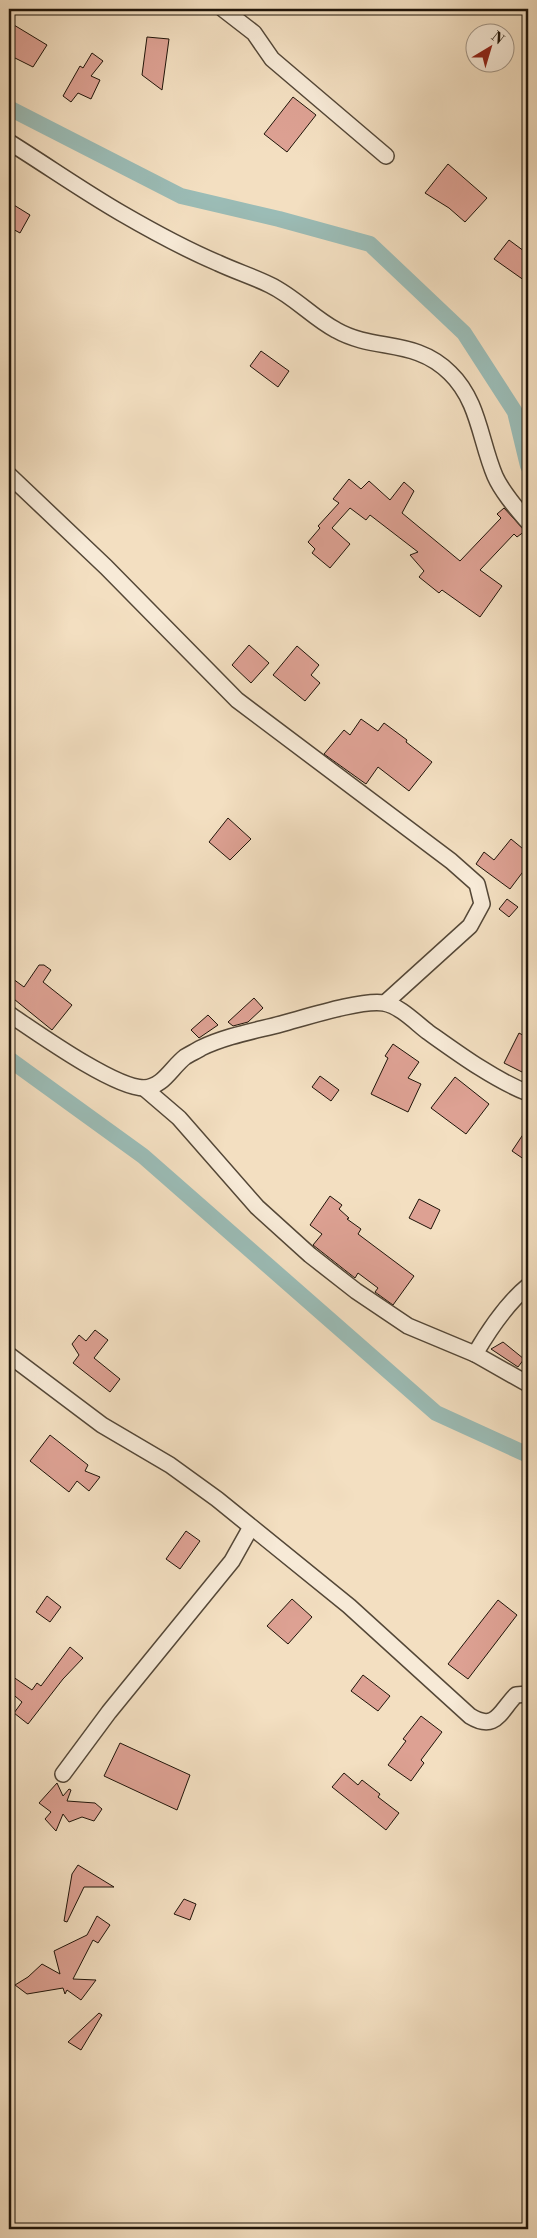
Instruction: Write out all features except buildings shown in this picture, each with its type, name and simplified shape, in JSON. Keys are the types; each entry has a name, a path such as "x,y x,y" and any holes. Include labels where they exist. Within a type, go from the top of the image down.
{"street":[{"path":"223,9 254,33 272,60 386,156"},
{"path":"9,142 120,213 217,263 271,286 302,305 334,330 360,341 412,350 432,358 451,374 468,395 496,478 528,522"},
{"path":"9,476 106,567 237,700 451,861 477,884 482,904 470,926 385,1003"},
{"path":"9,1014 60,1048 105,1074 131,1086 144,1088 156,1085 185,1057 230,1037 329,1012 369,1004 385,1003 400,1011 485,1070 528,1093"},
{"path":"144,1088 179,1118 257,1207 310,1255 356,1291 408,1326 475,1354 528,1384"},
{"path":"475,1354 489,1331 528,1286"},
{"path":"9,1354 80,1410 170,1465 217,1500 349,1606 470,1716 479,1722 487,1723 495,1720 516,1695 528,1694"},
{"path":"63,1774 109,1712 232,1561 252,1528"}],"waterway":[{"path":"9,108 181,196 279,219 370,244 464,333 515,412 528,466"},
{"path":"9,1059 143,1156 436,1413 528,1455"}]}
